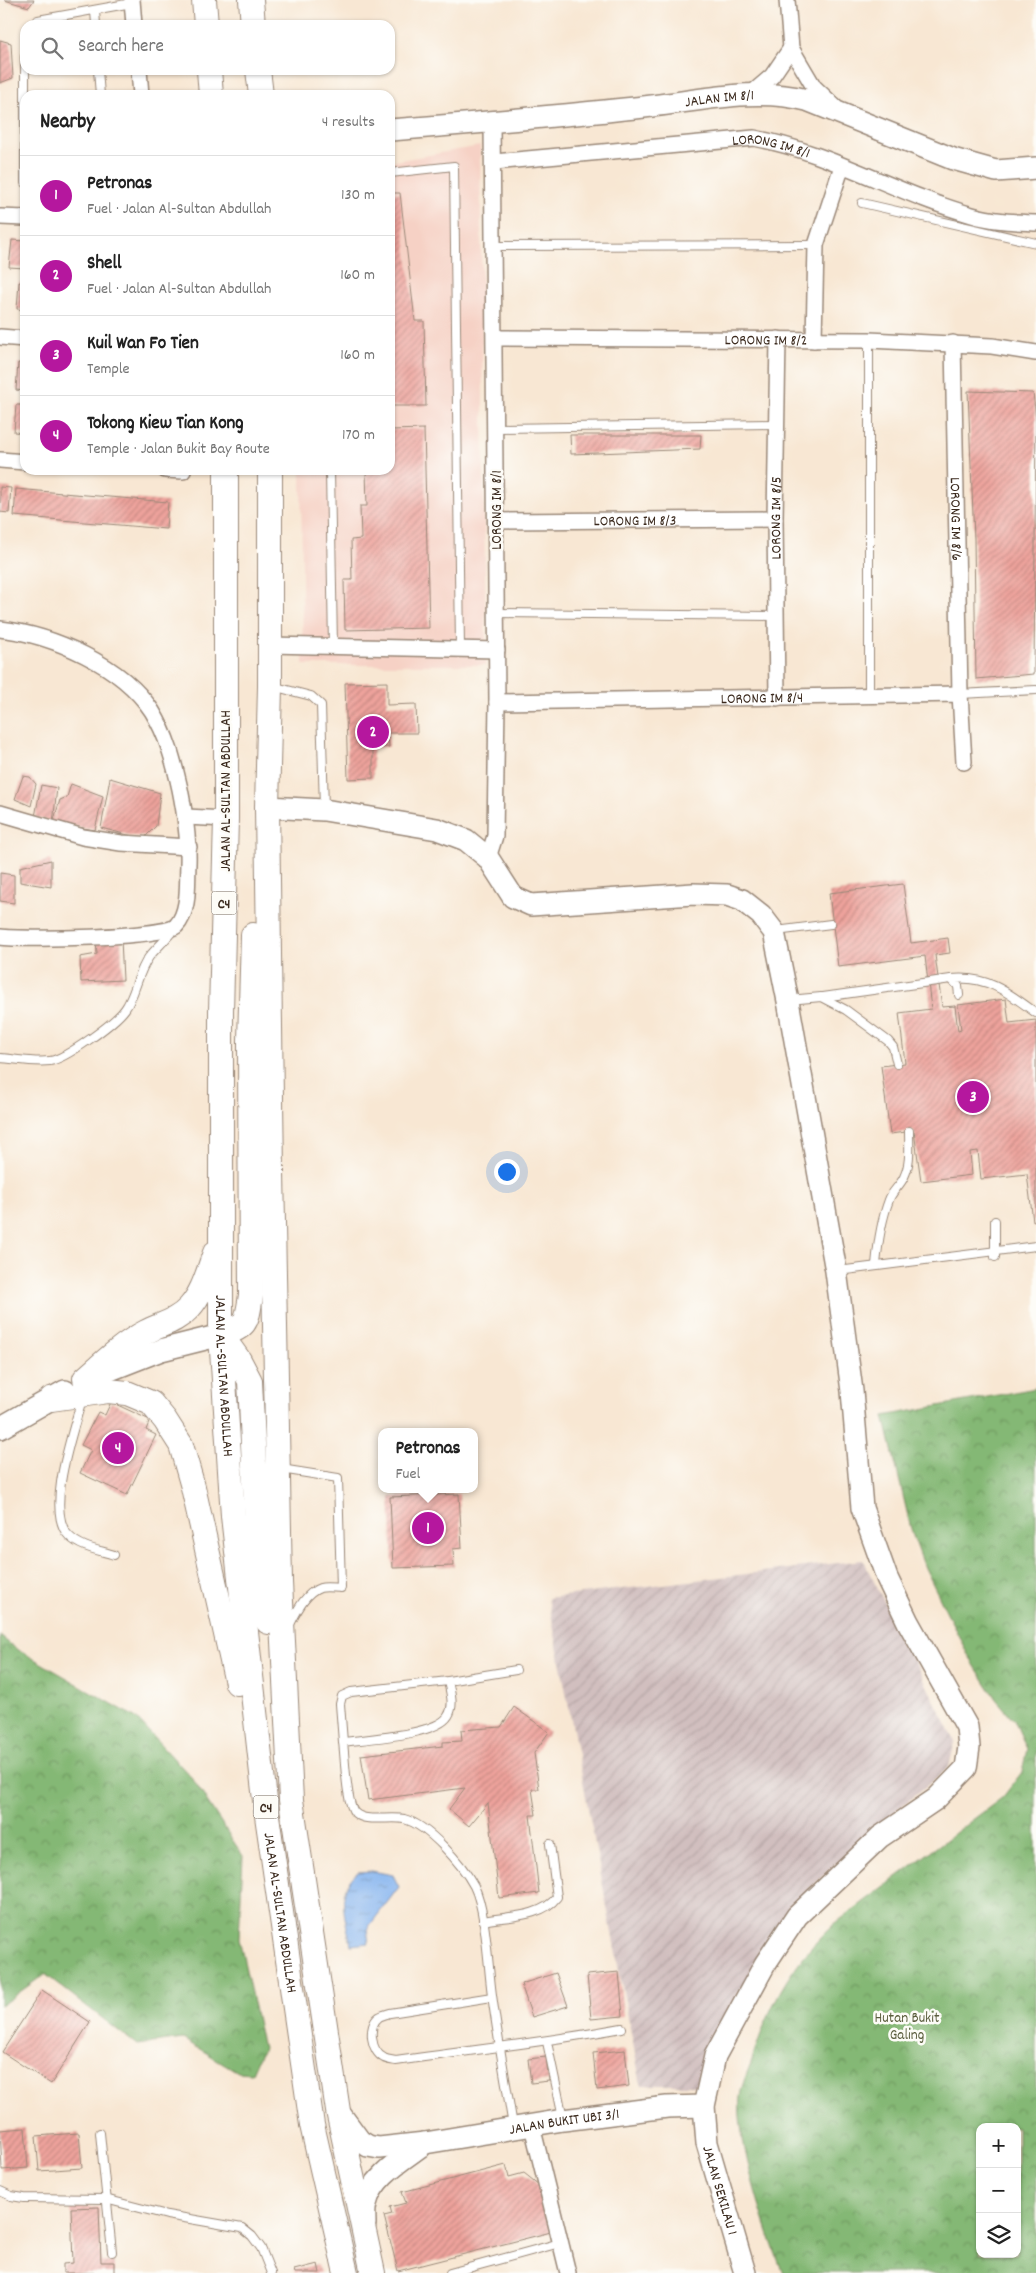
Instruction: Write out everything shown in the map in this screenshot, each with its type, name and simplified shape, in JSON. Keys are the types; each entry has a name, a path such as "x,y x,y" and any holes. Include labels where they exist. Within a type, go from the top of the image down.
{"main road":[{"path":"204,0 206,20"},
{"path":"251,0 253,20"},
{"path":"209,75 211,90"},
{"path":"259,75 260,90"},
{"name":"JALAN AL-SULTAN ABDULLAH","path":"226,475 226,819 221,1011 221,1236 222,1335 235,1534 266,1809 312,2125 346,2273"},
{"name":"JALAN AL-SULTAN ABDULLAH","path":"270,475 270,686 266,806 277,1468 280,1582 291,1800 338,2111 374,2273"},
{"path":"266,806 253,938 250,1041 251,1295 248,1320 239,1329 222,1335 239,1360 250,1381 258,1548 291,1800"},
{"path":"51,1399 84,1387 118,1350 147,1331 178,1318 190,1308 202,1288 221,1236"},
{"path":"84,1387 126,1393 151,1403 165,1420 181,1445 193,1487 266,1809"}],"street":[{"path":"787,0 791,48 814,88 826,100 847,115"},
{"path":"132,2 134,20"},
{"path":"751,94 776,71 791,48"},
{"path":"139,75 140,90"},
{"name":"JALAN IM 8/1","path":"395,130 652,106 751,94 796,98 847,115 953,159 996,171 1036,168"},
{"name":"LORONG IM 8/1","path":"488,858 495,836 497,702 495,246 492,122"},
{"name":"LORONG IM 8/1","path":"494,162 754,138 785,144 918,197 973,216 1036,223"},
{"path":"814,340 816,245 842,166"},
{"path":"0,217 20,218"},
{"path":"0,337 20,339"},
{"name":"LORONG IM 8/2","path":"495,338 869,340 992,346 1036,353"},
{"name":"LORONG IM 8/5","path":"777,698 775,519 778,339"},
{"name":"LORONG IM 8/6","path":"953,343 960,694"},
{"path":"0,460 20,462"},
{"name":"LORONG IM 8/3","path":"496,521 775,519"},
{"path":"0,629 24,632 44,638 98,662 131,686 151,710 162,729 173,759 186,817 189,848 185,912 175,927 163,932 126,936 0,937"},
{"path":"269,645 497,650"},
{"path":"960,694 964,762"},
{"name":"LORONG IM 8/4","path":"497,702 960,694"},
{"path":"266,806 324,810 438,829 466,840 488,858 513,897 531,905 693,894 727,895 742,900 761,915 774,932"},
{"path":"0,813 83,836 121,843 189,848"},
{"path":"186,817 226,819"},
{"name":"JALAN SEKILAU 1","path":"745,2273 707,2143 704,2106 715,2056 765,1964 797,1916 880,1837 936,1798 966,1768 969,1747 967,1727 908,1622 887,1578 862,1508 852,1391 836,1271 788,1000 774,932"},
{"path":"84,1387 160,1350 222,1335"},
{"path":"0,1428 51,1399"},
{"name":"JALAN BUKIT UBI 3/1","path":"338,2111 360,2141 368,2146 379,2148 425,2143 563,2120 667,2107 704,2106"},
{"path":"523,2128 568,2273"},
{"path":"365,2237 366,2204 372,2190 384,2174 425,2143"}],"lane":[{"path":"38,20 132,2"},
{"path":"95,10 96,20"},
{"path":"25,75 25,90"},
{"path":"98,75 100,90"},
{"path":"395,172 454,166 460,649"},
{"path":"862,203 1036,242"},
{"path":"495,246 816,245"},
{"path":"869,340 869,696"},
{"path":"496,428 776,424"},
{"path":"330,475 333,647"},
{"path":"497,613 776,616"},
{"path":"270,686 311,696 321,705 324,810"},
{"path":"960,694 1036,690"},
{"path":"774,932 831,924"},
{"path":"0,1058 39,1062 53,1061 113,1022 125,1009 133,995 139,974 148,958 175,927"},
{"path":"788,1000 967,977 1000,987 1036,1013"},
{"path":"951,979 958,986 959,995"},
{"path":"821,997 846,1010 888,1041 893,1047 897,1064"},
{"path":"876,1265 878,1240 888,1202 893,1191 903,1178 910,1157 909,1131"},
{"path":"995,1254 996,1221"},
{"path":"836,1271 876,1265 995,1254 1036,1246"},
{"path":"84,1387 58,1494 61,1524 68,1535 80,1544 114,1555"},
{"path":"277,1468 338,1478 341,1588 320,1588 310,1594 302,1604 284,1636"},
{"path":"516,1670 448,1681 350,1692 342,1696 340,1704 351,1806 355,1812 362,1817 402,1819 414,1823 447,1849 464,1870 475,1889 483,1920 500,2046 523,2128"},
{"path":"343,1742 434,1726 448,1717 452,1705 448,1681"},
{"path":"483,1920 538,1912 550,1906 557,1897 550,1844"},
{"path":"492,1996 390,2013 379,2017 372,2025 372,2037 376,2051 383,2058 396,2061 500,2046 547,2042 622,2028"},
{"path":"547,2042 563,2120"},
{"path":"100,2133 105,2199 112,2252"},
{"path":"0,2192 24,2198 105,2199 167,2215 242,2228 252,2236 261,2248 271,2273"},
{"path":"450,2273 560,2243"}],"shaded area":[{"path":"480,146 486,665 303,665 301,475 395,475 395,161"},
{"path":"863,1560 955,1741 949,1767 858,1842 787,1911 705,2051 697,2085 641,2085 548,1598"}],"green space":[{"name":"Hutan Bukit Galing","path":"1036,1388 1036,2273 783,2273 761,2210 747,2160 740,2114 742,2087 774,2003 783,1986 805,1955 833,1925 1003,1797 1022,1772 1027,1749 1014,1720 996,1699 969,1657 925,1568 912,1533 884,1416"},
{"path":"0,1636 15,1648 135,1717 192,1778 243,1856 239,1938 263,2048 252,2073 238,2072 183,2039 137,2045 45,1974 0,2006"}],"water":[{"path":"372,1871 393,1875 399,1887 367,1929 369,1943 351,1945 344,1906 346,1888 358,1872"}],"building":[{"path":"4,0 34,0 29,7"},
{"path":"0,40 11,43 13,78 0,83"},
{"path":"395,193 400,193 415,321 424,321 426,406 395,406"},
{"path":"12,240 20,241 20,268 9,267"},
{"path":"19,282 20,309 17,309"},
{"path":"18,363 20,363 20,390 16,390"},
{"path":"968,391 1033,393 1036,418 1034,674 976,679 974,539"},
{"path":"16,405 20,405 20,433 14,432"},
{"path":"424,429 429,628 345,630 344,580 352,580 351,540 361,539 360,506 367,506 366,475 395,475 395,430"},
{"path":"570,435 701,435 700,449 571,454"},
{"path":"0,487 11,488 9,513 0,512"},
{"path":"16,489 168,502 166,529 14,516"},
{"path":"387,682 387,705 416,704 417,733 388,733 389,747 373,747 373,778 348,779 345,683"},
{"path":"23,776 30,777 36,784 31,806 15,799"},
{"path":"110,778 160,793 156,826 145,837 132,836 101,828"},
{"path":"71,784 103,796 95,830 53,823 60,800 67,797"},
{"path":"41,785 57,788 53,823 35,817"},
{"path":"51,860 51,887 20,882 20,867"},
{"path":"0,873 14,875 14,903 0,901"},
{"path":"903,884 911,943 948,938 950,953 935,955 942,1007 955,1006 958,1031 961,1030 958,1005 1006,999 1009,1023 1036,1020 1036,1220 1033,1221 1027,1174 981,1179 978,1151 970,1152 972,1175 921,1181 914,1131 890,1134 881,1066 905,1063 899,1013 931,1009 925,956 838,967 829,893"},
{"path":"96,939 121,939 123,980 81,982 80,957 97,954"},
{"path":"111,1402 150,1420 146,1430 156,1435 127,1495 80,1473 91,1450 81,1445 98,1412 105,1415"},
{"path":"459,1494 462,1548 453,1549 454,1566 393,1568 390,1497"},
{"path":"514,1707 549,1732 534,1753 539,1789 532,1789 536,1815 530,1815 539,1893 499,1898 488,1803 469,1826 449,1809 465,1788 368,1800 361,1755 443,1746 443,1742 462,1741 461,1730 501,1727"},
{"path":"619,1972 623,2016 591,2019 587,1975"},
{"path":"556,1973 568,2006 532,2017 521,1984"},
{"path":"42,1990 90,2022 51,2084 2,2052"},
{"path":"625,2050 629,2086 597,2090 593,2053"},
{"path":"546,2057 549,2081 531,2083 528,2059"},
{"path":"25,2128 28,2168 2,2170 0,2130"},
{"path":"79,2133 82,2168 39,2171 36,2136"},
{"path":"506,2165 509,2177 524,2173 539,2185 551,2232 398,2271 384,2216 392,2214 390,2207 406,2203 402,2192"},
{"path":"99,2207 101,2262 114,2262 114,2273 63,2273 63,2264 73,2263 71,2208"},
{"path":"318,2264 320,2273 295,2273 294,2270"}],"place":[{"name":"Shell","path":"373,732"},
{"name":"Kuil Wan Fo Tien","path":"973,1097"},
{"name":"Tokong Kiew Tian Kong","path":"118,1448"},
{"name":"Petronas","path":"428,1528"}]}
